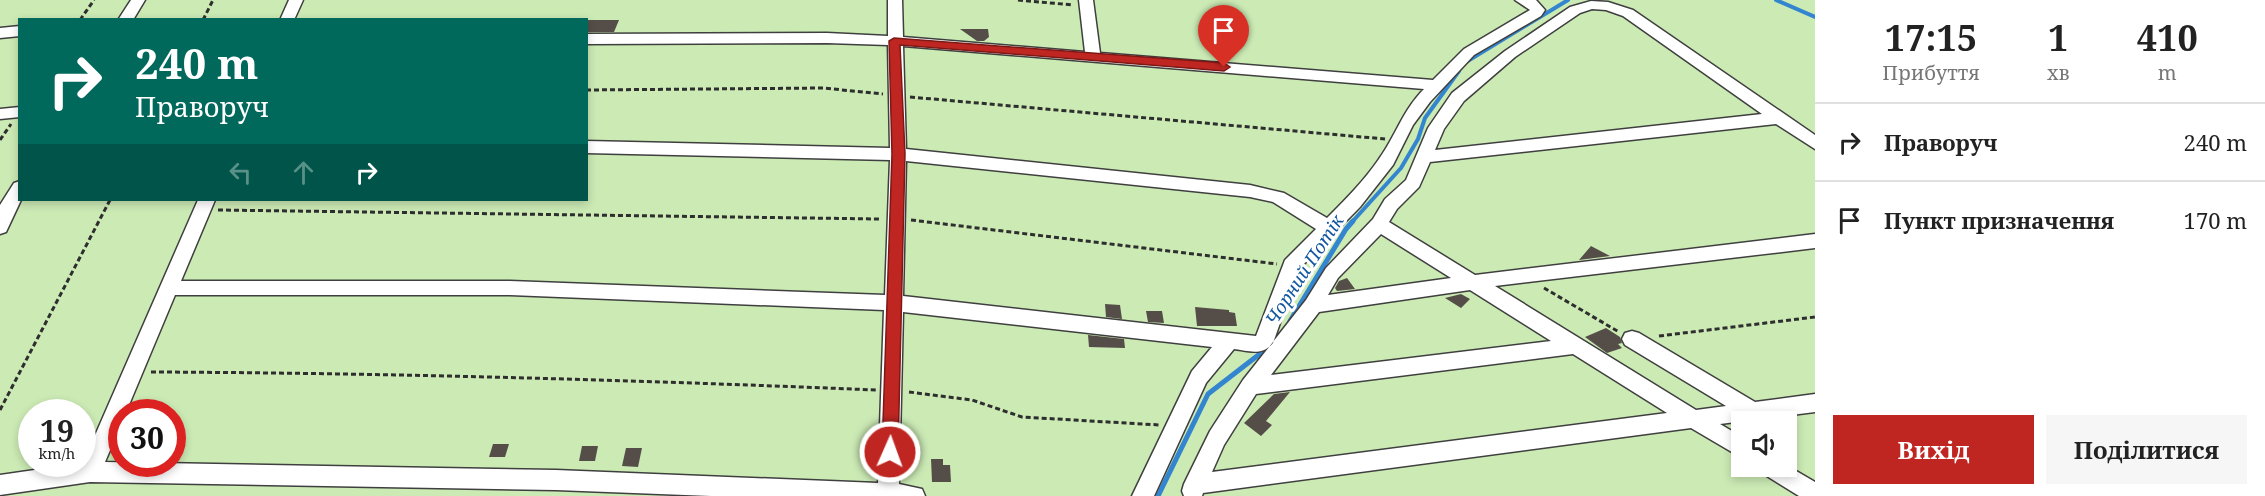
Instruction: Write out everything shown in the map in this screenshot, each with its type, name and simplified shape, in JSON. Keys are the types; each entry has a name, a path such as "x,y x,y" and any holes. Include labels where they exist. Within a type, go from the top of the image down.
{"street":[{"path":"126,18 138,0"},
{"path":"288,18 296,0"},
{"path":"889,494 898,154 895,0"},
{"path":"168,288 510,288 894,303 1260,344 1266,337 1291,265 1354,202 1388,160 1406,123 1435,85 1469,52 1536,13 1538,10 1536,6 1522,0"},
{"path":"1086,3 1093,56"},
{"path":"1193,490 1217,438 1250,386 1277,354 1332,273 1379,224 1391,204 1413,183 1436,129 1458,98 1510,54 1575,10 1591,5 1608,6 1636,17 1815,143"},
{"path":"0,33 18,32"},
{"path":"588,39 827,38 894,41 1435,85"},
{"path":"0,114 18,112"},
{"path":"1425,157 1777,118"},
{"path":"588,147 898,154 1250,190 1291,203 1328,227"},
{"path":"0,227 9,204 18,190"},
{"path":"96,458 204,204"},
{"path":"1379,224 1731,442"},
{"path":"1313,304 1523,275 1815,241"},
{"path":"1632,339 1752,411 1815,403"},
{"path":"1143,496 1199,377 1229,341"},
{"path":"1250,386 1575,346"},
{"path":"1193,490 1731,414"},
{"path":"96,472 556,480 914,496"},
{"path":"0,485 55,477"},
{"path":"1788,477 1815,494"}],"path":[{"path":"82,18 94,0"},
{"path":"204,18 213,0"},
{"path":"1018,0 1086,3"},
{"path":"588,90 823,88 1398,140"},
{"path":"0,410 109,201"},
{"path":"204,204 767,219 897,219 1291,265"},
{"path":"1523,275 1632,339 1815,317"},
{"path":"133,372 494,375 893,390 972,400 1022,417 1177,426"}],"green space":[{"path":"0,0 1815,0 1815,496 0,496"}],"building":[{"path":"588,20 619,20 614,32 588,32"},
{"path":"960,29 988,29 989,37 984,41 977,41"},
{"path":"1591,246 1610,256 1579,260"},
{"path":"1347,278 1355,289 1337,291 1335,288 1339,281"},
{"path":"1461,294 1470,299 1461,308 1445,298"},
{"path":"1105,304 1120,305 1122,319 1106,317"},
{"path":"1195,307 1229,310 1235,313 1237,326 1197,326"},
{"path":"1146,311 1162,311 1164,323 1148,322"},
{"path":"1606,328 1620,337 1622,343 1618,344 1622,348 1607,353 1585,337"},
{"path":"1088,335 1124,339 1125,348 1089,347"},
{"path":"1290,392 1266,421 1272,425 1261,436 1244,423 1274,394"},
{"path":"493,444 509,444 505,457 489,457"},
{"path":"582,446 598,446 595,461 579,461"},
{"path":"626,448 642,448 638,467 622,466"},
{"path":"931,459 943,459 943,465 950,465 951,482 932,482"}],"waterway":[{"name":"Чорний Потік","path":"1466,62 1568,0"},
{"name":"Чорний Потік","path":"1776,0 1815,17"},
{"name":"Чорний Потік","path":"1352,222 1401,168 1418,139 1425,118 1459,71"},
{"name":"Чорний Потік","path":"1290,321 1353,221"},
{"name":"Чорний Потік","path":"1158,496 1208,394 1270,346"}],"route":[{"path":"890,452 898,154 894,41 1224,67"}]}
